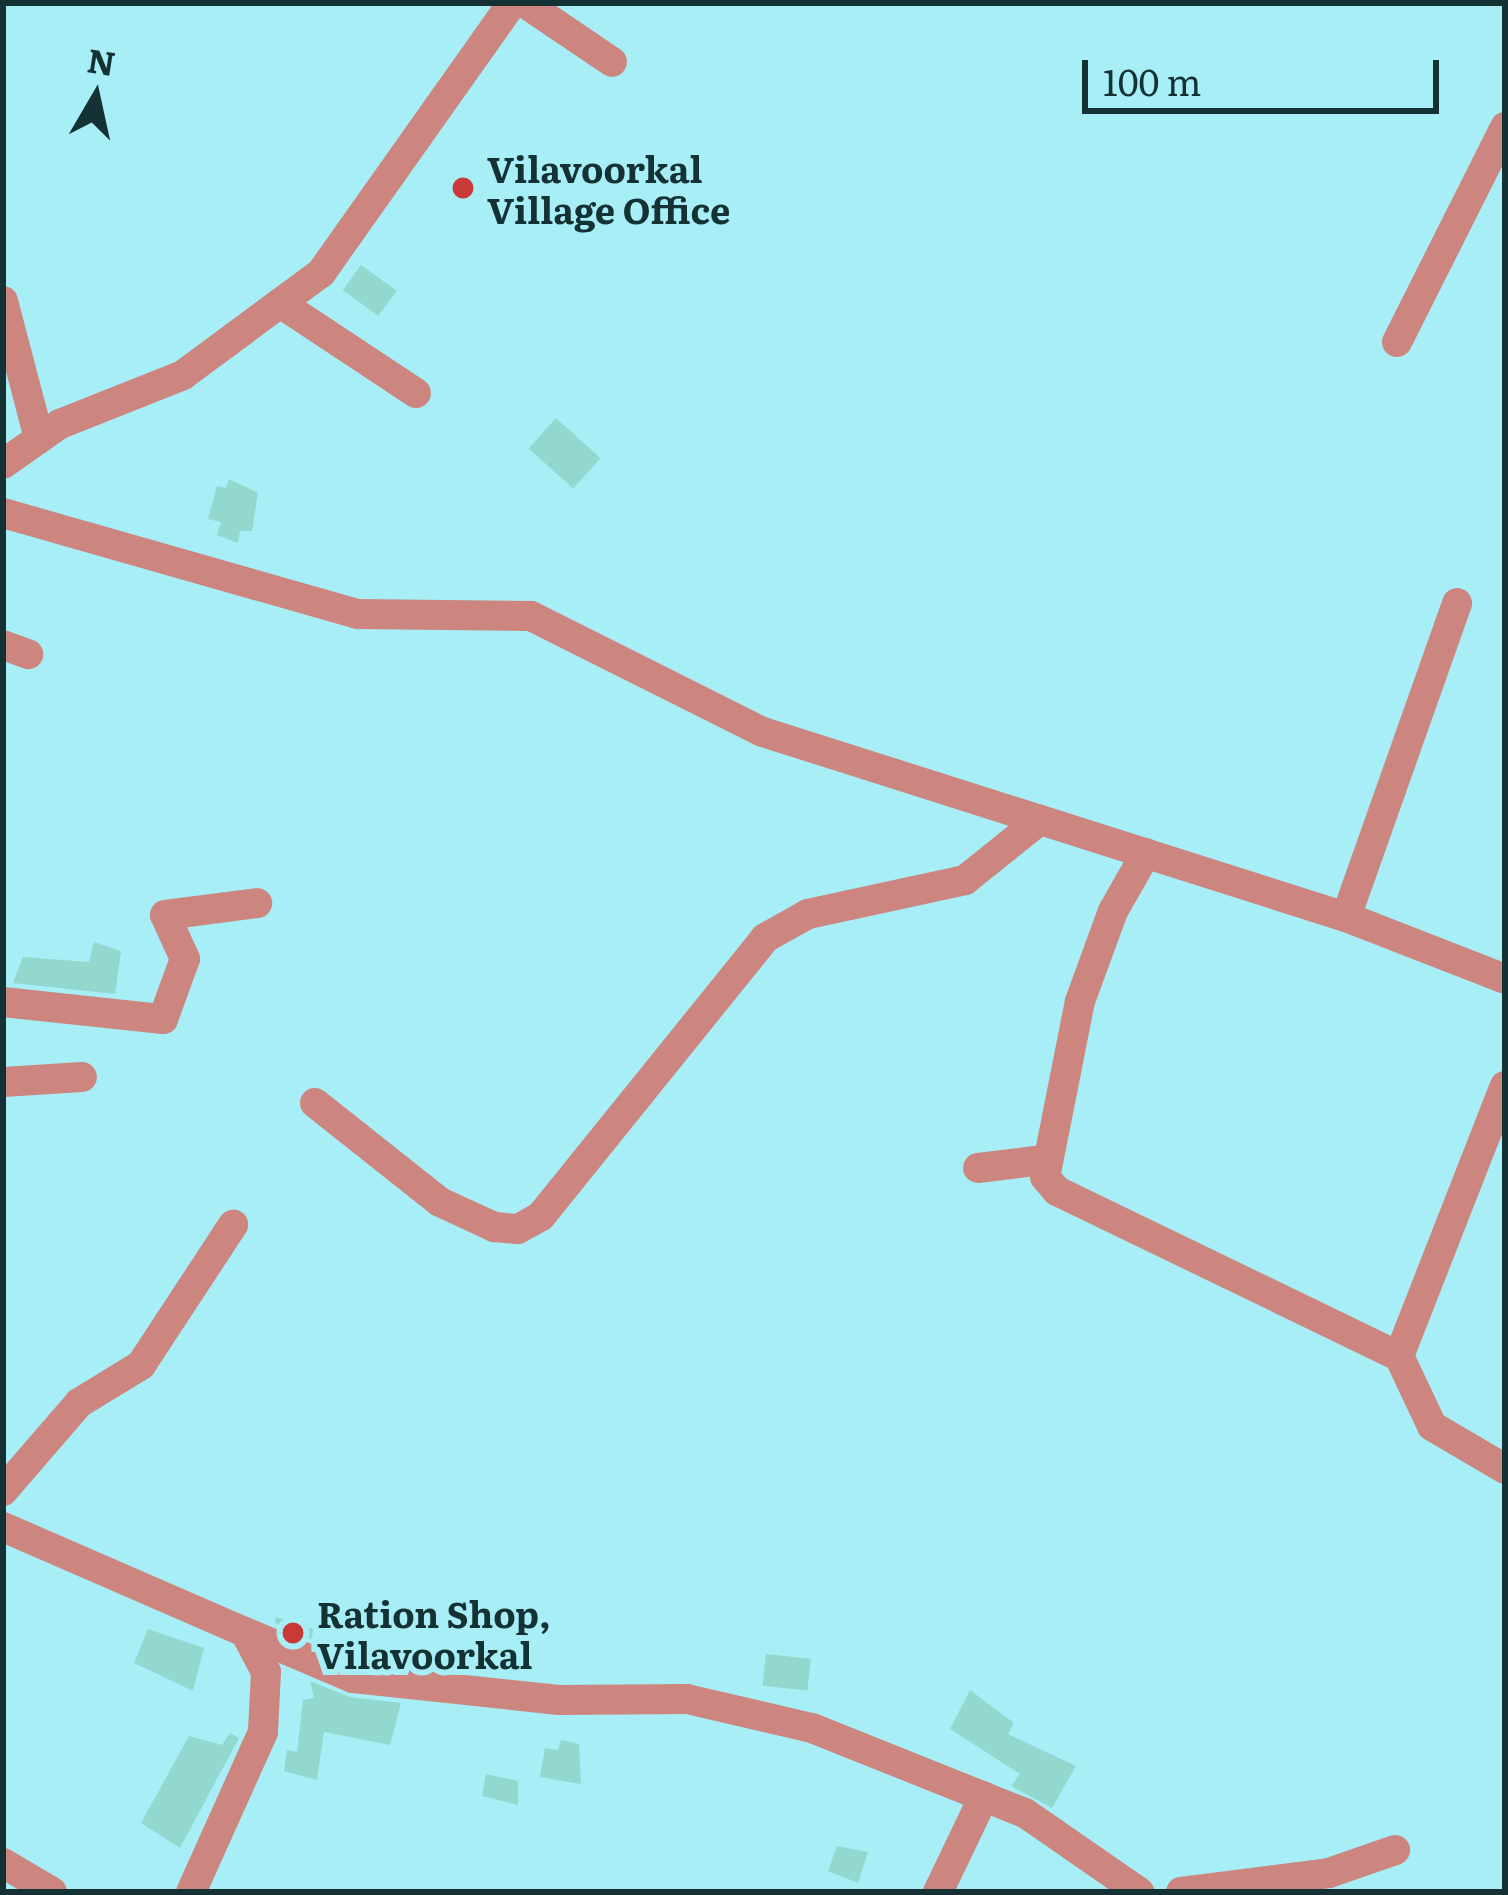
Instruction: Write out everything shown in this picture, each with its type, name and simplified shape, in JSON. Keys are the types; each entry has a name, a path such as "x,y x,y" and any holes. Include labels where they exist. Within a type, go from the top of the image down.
{"street":[{"path":"3,464 39,438 184,375 321,273 512,3"},
{"path":"525,3 613,62"},
{"path":"1397,342 1505,127"},
{"path":"3,301 39,438"},
{"path":"280,303 416,393"},
{"path":"3,513 358,614 531,616 764,732 1346,916 1505,979"},
{"path":"1346,916 1457,604"},
{"path":"315,1103 440,1202 494,1227 518,1229 541,1216 765,938 808,914 965,880 1040,820"},
{"path":"1146,853 1112,911 1080,1001 1042,1160 1057,1190 1399,1356 1432,1426 1505,1469"},
{"path":"3,1002 163,1019 185,959 166,915 257,903"},
{"path":"3,1082 82,1077"},
{"path":"1399,1356 1505,1086"},
{"path":"978,1168 1042,1160"},
{"path":"3,1491 79,1403 141,1366 233,1225"},
{"path":"3,1527 353,1678 559,1700 686,1699 812,1728 1025,1813 1139,1892"},
{"path":"191,1892 263,1732 266,1672 245,1631"},
{"path":"938,1892 984,1796"},
{"path":"1181,1892 1330,1874 1395,1850"},
{"path":"3,1863 52,1892"}],"building":[{"path":"361,265 397,291 378,316 343,290"},
{"path":"556,418 601,458 573,489 529,448"},
{"path":"229,479 258,493 252,531 240,531 238,543 217,535 221,522 208,519 217,486 226,488"},
{"path":"94,942 121,951 115,994 13,983 23,957 89,962"},
{"path":"276,1617 314,1629 311,1639 275,1623"},
{"path":"148,1629 204,1648 193,1691 134,1663"},
{"path":"766,1654 811,1659 807,1691 763,1686"},
{"path":"310,1681 350,1697 401,1703 390,1745 324,1732 317,1780 284,1771 287,1750 297,1752 303,1700 314,1698"},
{"path":"970,1690 1014,1723 1008,1734 1076,1766 1052,1808 1011,1786 1020,1774 950,1729"},
{"path":"230,1733 239,1738 180,1848 141,1823 189,1736 222,1745"},
{"path":"561,1740 579,1744 581,1784 540,1777 545,1748 558,1750"},
{"path":"486,1774 518,1781 518,1805 482,1796"},
{"path":"837,1846 868,1852 858,1883 828,1871"}],"place":[{"name":"Vilavoorkal Village Office","path":"463,188"},
{"name":"Ration Shop, Vilavoorkal","path":"293,1633"}]}
